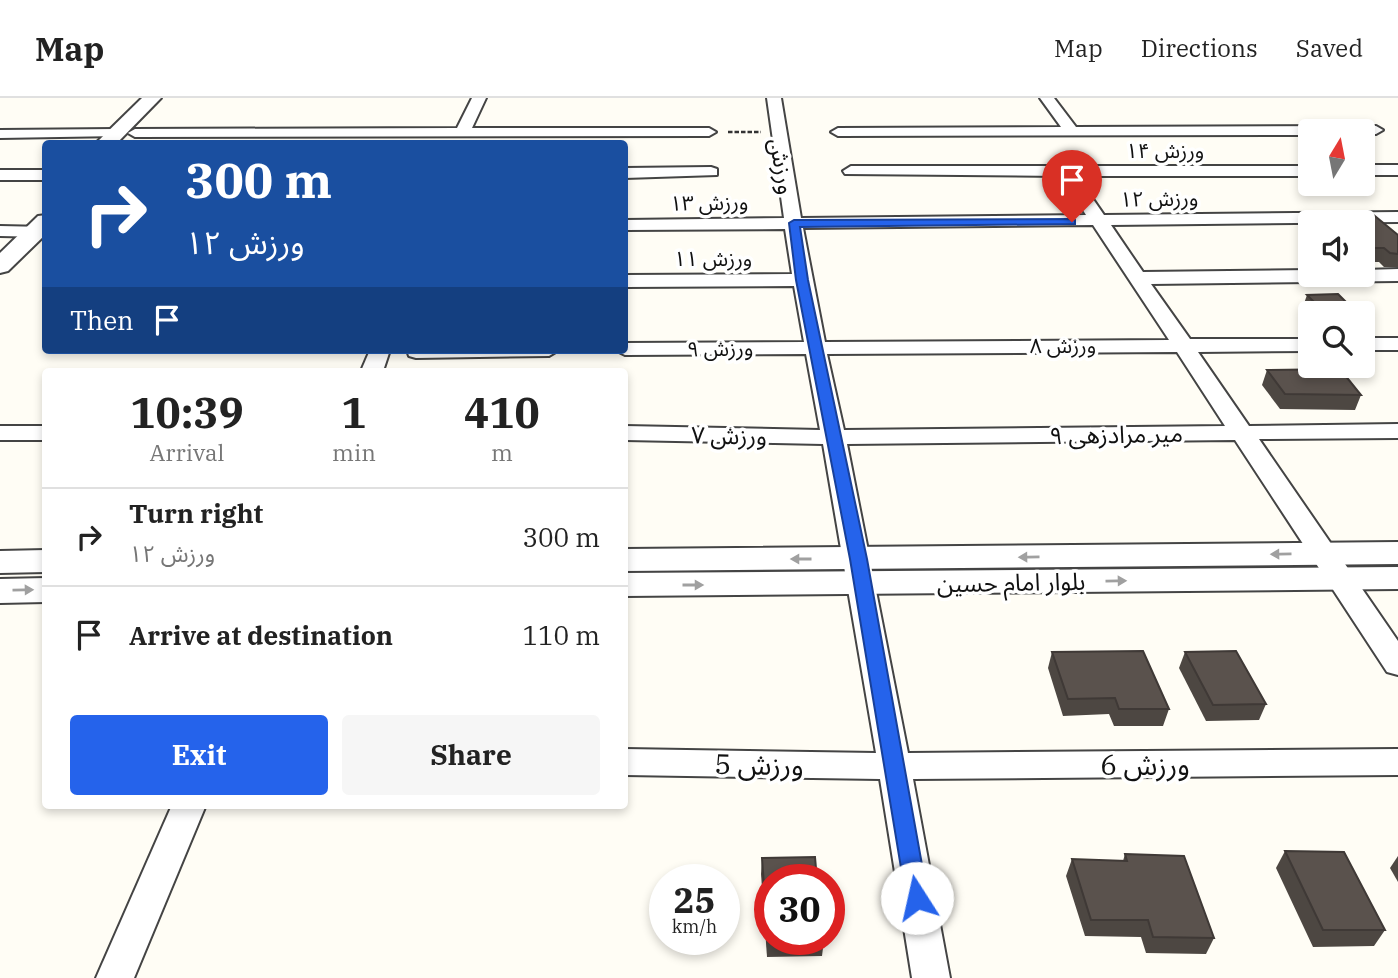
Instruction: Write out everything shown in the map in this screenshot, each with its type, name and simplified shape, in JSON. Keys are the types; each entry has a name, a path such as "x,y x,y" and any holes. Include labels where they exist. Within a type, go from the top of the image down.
{"street":[{"path":"119,138 152,98"},
{"path":"119,138 171,98"},
{"path":"462,133 478,98"},
{"name":"ورزش","path":"774,98 802,280 861,571 931,978"},
{"path":"1047,98 1071,130"},
{"path":"1122,130 1152,171"},
{"path":"838,132 1298,130"},
{"path":"0,134 119,138 405,138 462,133 709,132"},
{"path":"1376,170 1398,170"},
{"name":"ورزش ۱۴","path":"851,171 1298,171"},
{"path":"628,173 711,172"},
{"path":"1066,172 1398,664"},
{"path":"0,175 42,175"},
{"path":"3,234 42,201"},
{"name":"ورزش ۱۲","path":"794,223 1398,217"},
{"name":"ورزش ۱۳","path":"628,225 794,223"},
{"path":"3,234 42,228"},
{"path":"0,266 42,228"},
{"path":"1137,278 1398,275"},
{"name":"ورزش ۱۱","path":"628,281 802,280"},
{"path":"1375,344 1398,344"},
{"name":"ورزش ۸","path":"816,346 1298,345"},
{"name":"ورزش ۹","path":"628,349 816,346"},
{"name":"میر مرادزهی ۹","path":"834,437 1398,430"},
{"path":"0,433 42,433"},
{"name":"ورزش ۷","path":"628,433 834,437"},
{"name":"بلوار امام حسین","path":"628,585 861,571 1332,566 1398,553"},
{"name":"بلوار امام حسین","path":"628,559 861,571"},
{"path":"0,562 42,561"},
{"name":"بلوار امام حسین","path":"1332,566 1398,578"},
{"path":"0,590 42,590"},
{"name":"ورزش 5","path":"628,762 893,765"},
{"name":"ورزش 6","path":"893,765 1398,762"},
{"path":"115,978 188,809"}],"path":[{"path":"709,132 777,131"}],"building":[{"path":"1375,216 1398,235 1398,254 1390,253 1384,248 1375,248"},
{"path":"1338,294 1345,301 1313,301 1307,295"},
{"path":"1267,370 1298,370 1298,378 1347,378 1361,395 1285,394"},
{"path":"1143,651 1169,709 1119,709 1115,698 1068,699 1052,652"},
{"path":"1236,651 1266,704 1213,705 1185,652"},
{"path":"1285,851 1344,852 1385,930 1323,930"},
{"path":"1125,854 1184,856 1214,938 1153,937 1148,920 1091,920 1072,859 1127,861"},
{"path":"815,857 816,864 762,864 762,858"}],"route":[{"path":"917,898 859,559 802,280 794,223 1072,222"}]}
